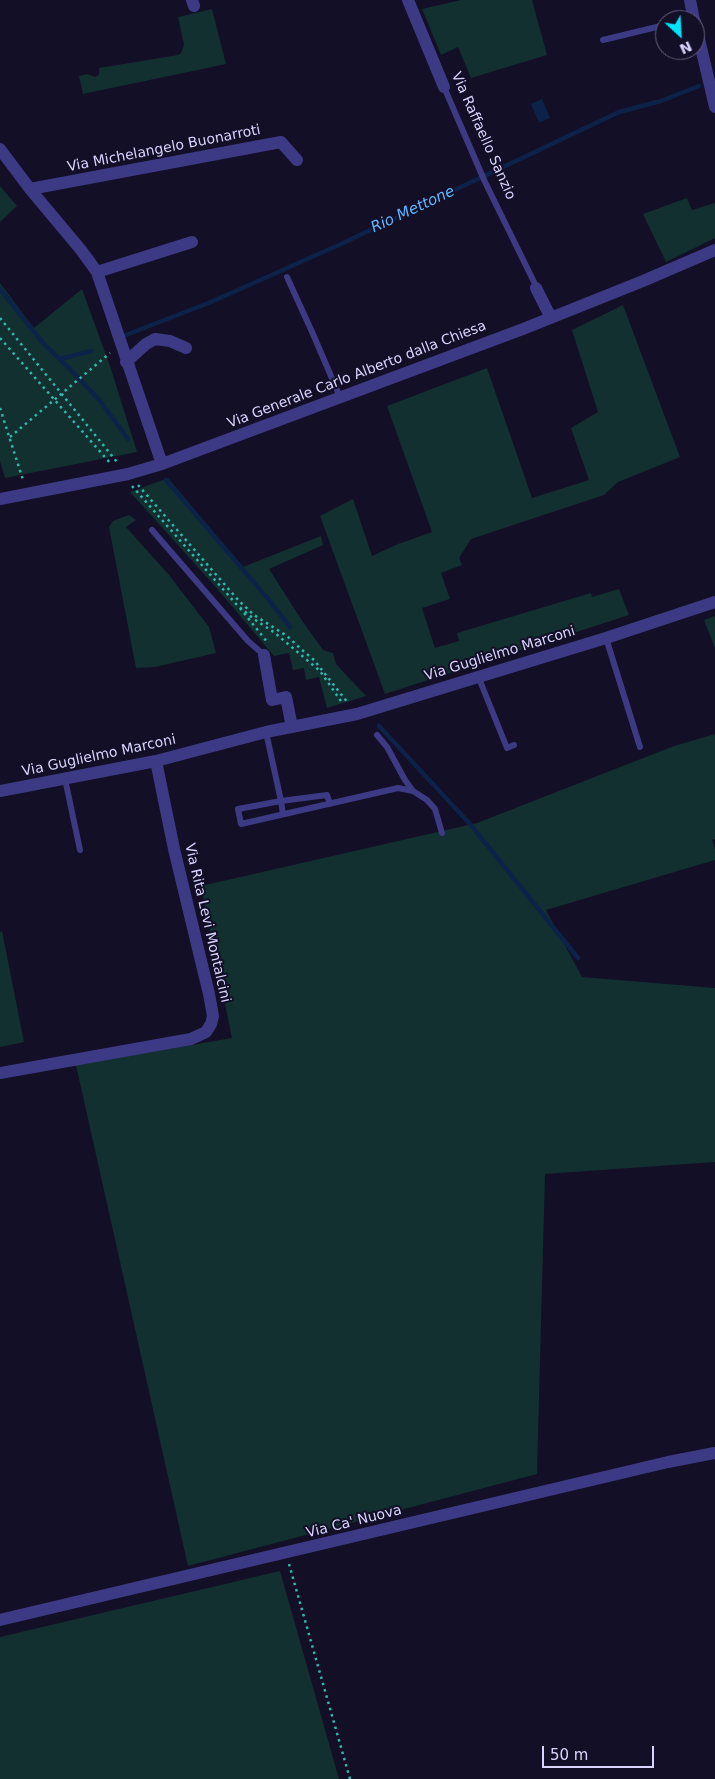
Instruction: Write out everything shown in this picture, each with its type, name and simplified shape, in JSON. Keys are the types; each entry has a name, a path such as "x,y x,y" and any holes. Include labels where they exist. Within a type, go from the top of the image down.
{"street":[{"name":"Via Raffaello Sanzio","path":"408,0 444,87"},
{"path":"703,60 715,107"},
{"name":"Via Michelangelo Buonarroti","path":"30,189 281,142 297,160"},
{"path":"0,149 97,272 162,464"},
{"path":"97,272 192,242"},
{"name":"Via Generale Carlo Alberto dalla Chiesa","path":"0,499 125,475 162,464 554,316 715,250"},
{"name":"Via Raffaello Sanzio","path":"535,285 549,314 554,316"},
{"path":"126,362 146,344 156,339 170,341 186,348"},
{"name":"Via Guglielmo Marconi","path":"0,791 156,762 266,732 354,714 606,638 715,602"},
{"path":"264,655 272,700 286,697 292,727"},
{"name":"Via Rita Levi Montalcini","path":"0,1073 192,1038 206,1032 211,1024 213,1016 211,1000 174,849 156,762"},
{"name":"Via Ca' Nuova","path":"0,1620 668,1462 715,1454"}],"lane":[{"path":"603,40 655,28"},
{"name":"Via Raffaello Sanzio","path":"444,87 485,182 535,285"},
{"path":"287,278 340,397"},
{"path":"152,530 248,641 264,655"},
{"path":"606,638 640,747"},
{"path":"478,676 507,748 514,745"},
{"path":"266,732 283,814"},
{"path":"377,736 387,747 405,780 414,791 428,800 435,809 442,834"},
{"path":"65,779 80,850"},
{"path":"330,804 327,795 238,809 242,824 283,814 330,804 398,788 414,791"}],"path":[{"path":"0,318 125,475 237,605 276,633 320,672 354,714"},
{"path":"0,338 54,400 125,475 234,596 254,614 287,636 314,660 354,714"},
{"path":"10,437 120,344"},
{"path":"0,408 27,494"},
{"path":"286,1553 350,1779"}],"green space":[{"path":"461,0 532,0 547,55 471,78 458,47 441,55 422,9"},
{"path":"212,9 226,64 83,94 79,76 87,74 95,77 99,75 99,68 178,55 181,53 184,45 178,17"},
{"path":"0,186 17,206 0,222"},
{"path":"687,198 692,210 715,203 715,238 666,262 643,214"},
{"path":"0,283 34,328 82,289 110,366 137,452 5,478 0,461"},
{"path":"623,305 680,457 618,482 604,495 471,539 459,558 462,565 441,573 450,599 422,608 435,648 459,641 457,633 591,593 592,597 619,589 629,615 385,694 320,516 353,499 372,556 432,532 387,406 487,368 532,498 589,480 571,428 598,412 572,330"},
{"path":"168,478 243,567 321,536 323,545 269,569 323,650 333,653 336,664 366,696 327,708 319,677 306,680 304,668 293,670 289,653 274,656 213,584 130,492"},
{"path":"129,515 136,520 126,527 169,575 209,627 216,653 155,667 136,668 109,527 113,521"},
{"path":"715,616 715,648 704,620"},
{"path":"715,734 715,839 712,840 715,849 715,860 546,910 582,977 715,988 715,1162 545,1174 537,1474 188,1566 76,1065 232,1038 201,886 477,823 674,746"},
{"path":"2,931 24,1042 0,1047 0,932"},
{"path":"280,1571 339,1779 0,1779 0,1637"}],"water":[{"path":"542,99 550,118 539,123 531,104"}],"waterway":[{"name":"Rio Mettone","path":"126,335 211,302 341,244 619,112 661,101 699,86"},
{"path":"0,289 43,343 100,401 128,439"},
{"name":"Rio Mettone","path":"60,359 91,351"},
{"path":"166,480 290,627"},
{"path":"379,726 470,824 578,958"}]}
